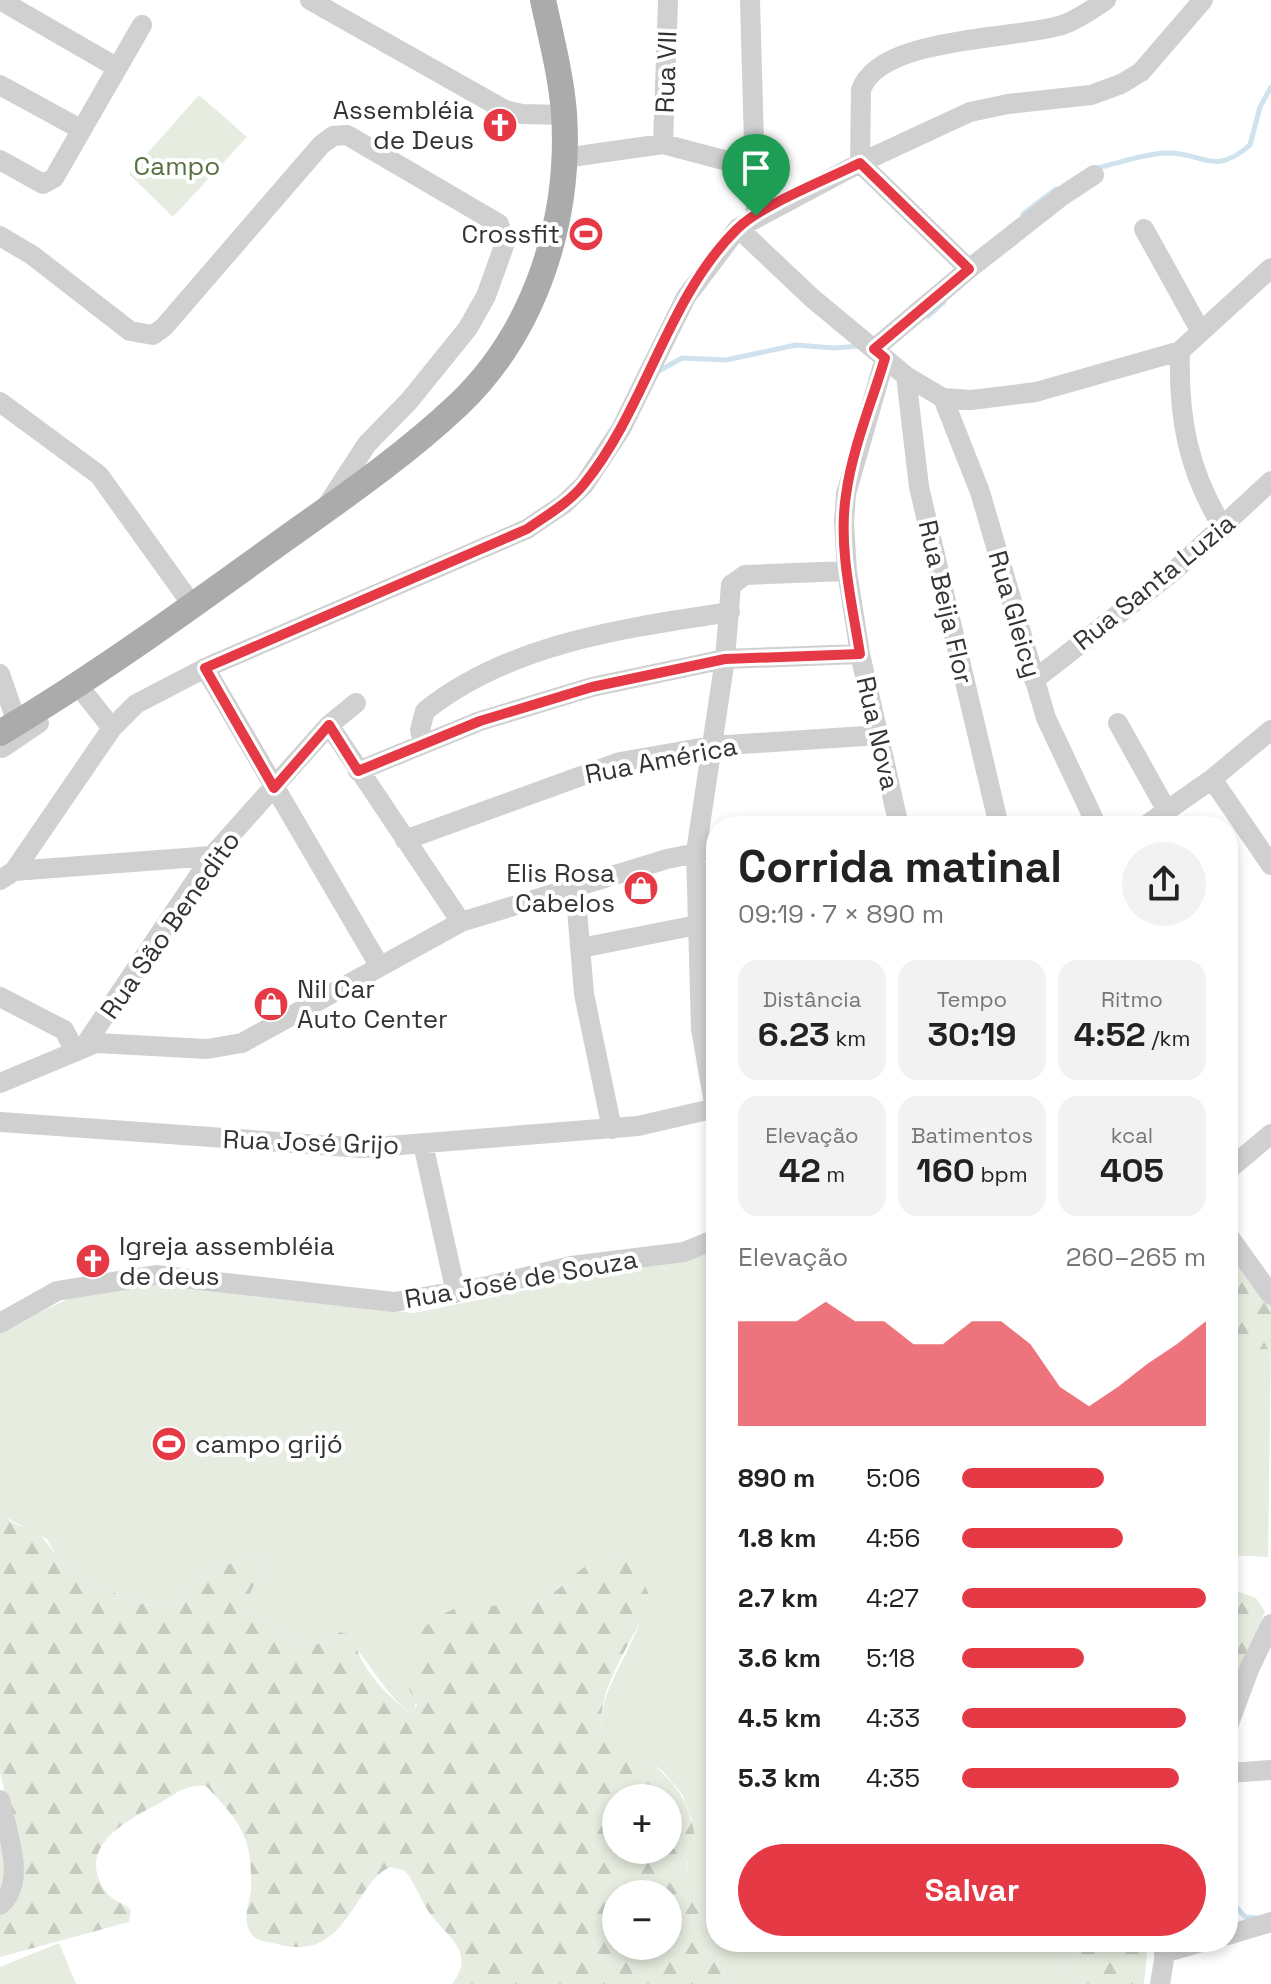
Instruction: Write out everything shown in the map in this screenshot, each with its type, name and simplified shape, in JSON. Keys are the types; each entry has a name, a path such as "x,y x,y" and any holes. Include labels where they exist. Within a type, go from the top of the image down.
{"main road":[{"path":"6,735 78,690 419,439 458,405 491,366 523,317 543,273 559,212 564,115 543,0"}],"street":[{"path":"0,0 116,67"},
{"path":"310,0 505,110 522,114 564,115"},
{"name":"Rua VII","path":"663,144 668,0"},
{"path":"750,0 756,216"},
{"path":"969,269 860,163 861,90 872,71 928,48 1063,24 1106,0"},
{"path":"7,876 112,728 136,704 205,668 513,535 564,504 584,485 621,429 686,297 738,228 860,163 970,112 1008,104 1091,95 1121,84 1141,72 1203,0"},
{"path":"0,160 43,184 54,178 142,25"},
{"path":"0,85 82,130"},
{"path":"0,236 32,255 130,331 153,335 164,327 321,145 338,134 347,135 499,224 505,243 486,296 468,328 409,401 367,444 324,511"},
{"path":"564,158 663,144 754,168"},
{"path":"879,354 969,269 1062,196 1094,175"},
{"path":"738,228 879,354 906,376 943,398 971,400 1036,392 1180,351 1271,268"},
{"path":"1144,229 1201,332"},
{"path":"1180,351 1182,429 1194,472 1224,529"},
{"name":"Rua Nova","path":"879,354 846,494 847,571 860,654 897,816"},
{"name":"Rua Beija Flor","path":"906,376 919,487 997,816"},
{"name":"Rua Gleicy","path":"943,398 980,492 1034,680 1057,744 1092,816"},
{"path":"0,402 99,475 193,606"},
{"name":"Rua Santa Luzia","path":"1034,680 1224,529 1271,481"},
{"path":"708,816 712,746 725,659 731,585 739,577 847,571"},
{"path":"423,743 420,730 425,711 478,674 536,650 730,612"},
{"path":"358,771 480,721 592,687 725,659 860,654"},
{"path":"205,668 379,965"},
{"path":"0,674 6,735"},
{"path":"78,690 112,728"},
{"name":"Rua São Benedito","path":"80,1047 212,856 329,725 356,703"},
{"path":"1118,723 1167,811"},
{"path":"329,725 461,922"},
{"path":"1160,816 1212,779 1271,730"},
{"name":"Rua América","path":"405,840 620,762 712,746 880,735"},
{"path":"1212,779 1237,816"},
{"path":"1238,817 1271,865"},
{"path":"0,1083 80,1047 207,1049 242,1043 461,922 575,885 706,851 697,925 706,1002"},
{"path":"7,876 212,856"},
{"path":"575,885 591,1038 612,1129"},
{"path":"581,948 697,925"},
{"path":"0,997 64,1030 80,1047"},
{"name":"Rua José Grijo","path":"0,1122 311,1147 423,1144 612,1129 706,1112"},
{"path":"1238,1162 1271,1134"},
{"path":"423,1144 456,1293"},
{"name":"Rua José de Souza","path":"0,1323 57,1291 156,1275 205,1278 364,1301 394,1302 456,1293 571,1266 684,1252 706,1243"},
{"path":"1238,1247 1267,1283"},
{"path":"1238,1699 1271,1624"},
{"path":"1250,1667 1271,1663"},
{"path":"1238,1772 1271,1770"},
{"path":"0,1800 15,1874 13,1888 0,1905"},
{"path":"1238,1932 1271,1922"},
{"path":"1160,1984 1164,1952"}],"green space":[{"name":"Campo","path":"199,95 247,137 173,217 129,174"},
{"path":"706,1253 706,1930 686,1878 692,1819 682,1794 682,1784 674,1784 663,1771 602,1733 603,1710 610,1687 641,1619 644,1597 639,1576 623,1557 591,1563 547,1597 525,1606 441,1616 417,1633 417,1695 413,1714 392,1696 340,1632 324,1643 305,1642 285,1632 250,1605 249,1595 265,1565 261,1554 205,1571 179,1603 168,1608 139,1603 87,1582 56,1555 47,1539 3,1516 0,1510 0,1331 96,1286 148,1280 259,1297 414,1313"},
{"path":"1238,1263 1271,1303 1271,1349 1238,1350"},
{"path":"1238,1340 1271,1345 1268,1557 1238,1556"},
{"path":"0,1510 15,1524 36,1529 56,1555 87,1582 139,1603 168,1608 179,1603 205,1571 261,1554 265,1565 249,1595 250,1605 285,1632 305,1642 324,1643 340,1632 354,1636 361,1659 376,1681 413,1714 417,1704 409,1689 416,1633 442,1615 464,1606 514,1607 532,1603 552,1593 594,1560 603,1556 620,1556 637,1571 650,1599 610,1681 601,1716 602,1733 654,1765 672,1784 602,1784 602,1864 682,1864 682,1799 693,1827 696,1849 687,1862 686,1878 706,1930 706,1952 715,1952 727,1984 452,1984 462,1961 460,1952 433,1918 405,1871 391,1867 378,1875 335,1932 320,1942 301,1947 259,1939 250,1932 247,1921 251,1871 247,1843 236,1821 206,1786 185,1788 130,1820 99,1850 96,1863 98,1877 108,1895 131,1910 129,1922 0,1957 0,1845 5,1842 9,1809 0,1773"},
{"path":"1238,1592 1256,1598 1265,1612 1247,1650 1238,1686"},
{"path":"59,1943 76,1984 0,1984 0,1967"},
{"path":"715,1952 1074,1952 1069,1965 1078,1984 727,1984"},
{"path":"1074,1952 1147,1952 1144,1984 1078,1984 1069,1965"}],"waterway":[{"path":"1097,168 1166,153 1216,162 1237,155 1250,145 1260,107 1271,87"},
{"path":"1023,214 1056,189"},
{"path":"928,316 944,302"},
{"path":"657,372 682,358 726,360 796,345 834,348 861,346"},
{"path":"1238,1909 1245,1917 1257,1918"}],"place":[{"name":"Assembléia de Deus","path":"500,125"},
{"name":"Crossfit","path":"586,234"},
{"name":"Elis Rosa Cabelos","path":"641,888"},
{"name":"Nil Car Auto Center","path":"271,1004"},
{"name":"Igreja assembléia de deus","path":"93,1261"},
{"name":"campo grijó","path":"169,1444"}],"route":[{"path":"860,163 969,269 874,349 885,358 846,494 844,522 847,571 860,654 725,659 592,687 480,721 358,771 329,725 274,788 205,668 527,529 564,504 584,485 621,429 686,297 738,228 756,216 860,163"}]}
